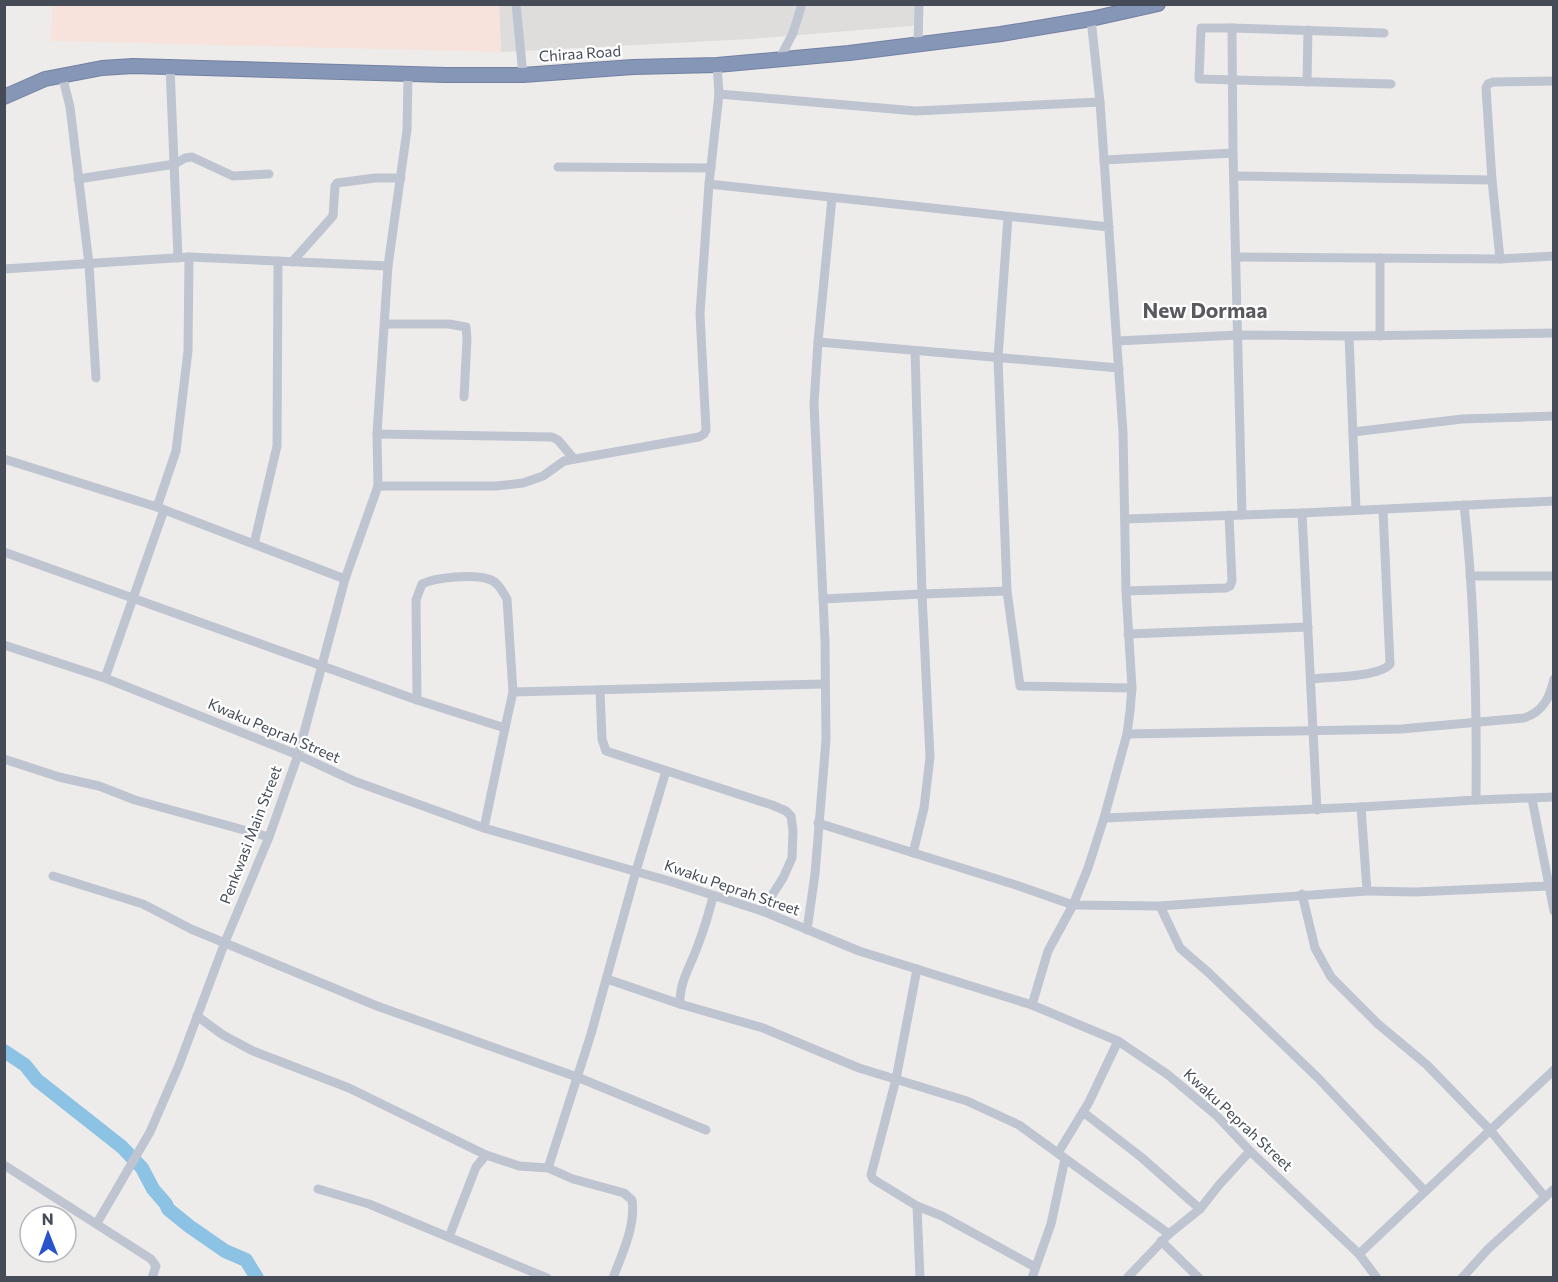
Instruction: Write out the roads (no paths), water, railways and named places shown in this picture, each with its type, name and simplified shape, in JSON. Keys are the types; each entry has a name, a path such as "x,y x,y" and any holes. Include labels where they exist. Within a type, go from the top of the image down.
{"highway":[{"name":"Chiraa Road","path":"4,97 45,79 102,68 170,67 408,75 523,75 633,67 717,65 849,53 1001,34 1091,19 1158,4"}],"street":[{"path":"516,4 523,75"},
{"path":"779,60 793,33 802,4"},
{"path":"918,44 919,4"},
{"path":"1032,1005 1048,951 1072,905 1104,818 1127,734 1132,688 1126,591 1123,432 1100,102 1091,19"},
{"path":"1384,33 1201,28 1198,76 1202,79 1231,81 1391,84"},
{"path":"1232,28 1231,81 1242,515"},
{"path":"1306,82 1308,30"},
{"path":"408,75 407,130 388,266 377,434 378,486 496,486 523,483 543,476 564,461 699,437 704,434 706,430 700,314 709,184 719,94 717,65"},
{"path":"170,67 178,258"},
{"path":"62,75 70,107 90,264 96,378"},
{"path":"1500,259 1486,88 1493,82 1554,81"},
{"path":"719,94 916,111 1100,102"},
{"path":"1104,160 1233,153"},
{"path":"78,179 175,164 192,157 233,176 269,174"},
{"path":"558,167 711,168"},
{"path":"1234,176 1492,180"},
{"path":"292,262 333,216 334,186 337,183 375,178 401,178"},
{"path":"709,184 1108,227"},
{"path":"807,930 815,874 826,740 823,599 814,404 832,198"},
{"path":"1008,217 998,358 1007,591 1020,687 1132,688"},
{"path":"1236,257 1500,259 1554,256"},
{"path":"5,267 189,257 388,266"},
{"path":"105,678 133,598 176,451 188,351 189,257"},
{"path":"1380,258 1380,336"},
{"path":"254,544 277,446 278,261"},
{"path":"385,324 449,324 466,327 464,397"},
{"path":"1117,341 1238,335 1380,336 1554,333"},
{"path":"1349,336 1356,510"},
{"path":"818,342 1119,368"},
{"path":"913,853 924,808 930,757 922,594 915,351"},
{"path":"1353,432 1462,419 1554,416"},
{"path":"377,434 552,437 558,440 574,459"},
{"path":"4,459 160,509 345,579"},
{"name":"Penkwasi Main Street","path":"96,1223 150,1132 269,837 298,755 345,579 378,486"},
{"path":"1125,519 1383,510 1554,501"},
{"path":"1464,506 1477,722 1476,800"},
{"path":"1312,679 1374,672 1387,668 1390,664 1383,510"},
{"path":"1302,513 1317,810"},
{"path":"1126,591 1226,588 1230,586 1232,581 1229,515"},
{"path":"4,552 322,664 417,700 506,728"},
{"path":"1470,576 1554,576"},
{"path":"417,700 416,600 422,584 429,581 472,577 490,579 500,587 507,599 513,692 484,828"},
{"path":"823,599 1007,591"},
{"path":"1128,634 1308,627"},
{"name":"Kwaku Peprah Street","path":"4,645 105,678 298,755 354,781 484,828 636,871 762,911 859,951 1032,1005 1118,1041 1167,1074 1215,1116 1359,1254 1377,1278"},
{"path":"1127,734 1401,729 1531,716 1550,695 1554,679"},
{"path":"513,692 824,684"},
{"path":"600,690 602,739 606,751 772,804 786,811 790,816 793,831 792,858 783,878 762,911"},
{"path":"4,759 59,777 99,786 135,800 269,837"},
{"path":"548,1168 607,979 666,771"},
{"path":"1104,818 1317,810 1554,797"},
{"path":"1532,799 1554,911"},
{"path":"1361,807 1367,891"},
{"path":"818,823 1016,885 1072,905 1160,906 1302,894 1549,886"},
{"path":"53,876 143,904 191,929 377,1006 577,1077 706,1130"},
{"path":"1302,894 1315,948 1331,977 1378,1024 1427,1065 1490,1130 1545,1197"},
{"path":"680,1004 680,991 684,976 700,940 713,897"},
{"path":"1160,906 1180,948 1312,1073 1424,1190"},
{"path":"917,969 896,1078 871,1175 873,1179 917,1206 942,1216 1035,1267"},
{"path":"607,979 680,1004 763,1028 859,1068 967,1101 1019,1125 1165,1237 1199,1278"},
{"path":"197,1016 223,1035 253,1052 349,1088 486,1155 519,1166 548,1168 573,1179 624,1193 632,1200 634,1211 613,1278"},
{"path":"1032,1278 1052,1224 1062,1156 1118,1041"},
{"path":"1359,1254 1424,1190 1554,1070"},
{"path":"1083,1112 1134,1151 1200,1209"},
{"path":"1127,1278 1165,1237 1200,1209 1250,1151"},
{"path":"449,1237 476,1167 486,1155"},
{"path":"4,1165 151,1259 156,1266 152,1278"},
{"path":"318,1189 369,1204 547,1278"},
{"path":"1462,1278 1488,1249 1554,1189"},
{"path":"917,1206 920,1278"}],"waterway":[{"path":"4,1051 25,1065 37,1080 122,1147 142,1168 153,1189 168,1209 225,1251 246,1260 257,1278"}],"district":[{"name":"New Dormaa","path":"1205,311"}]}
